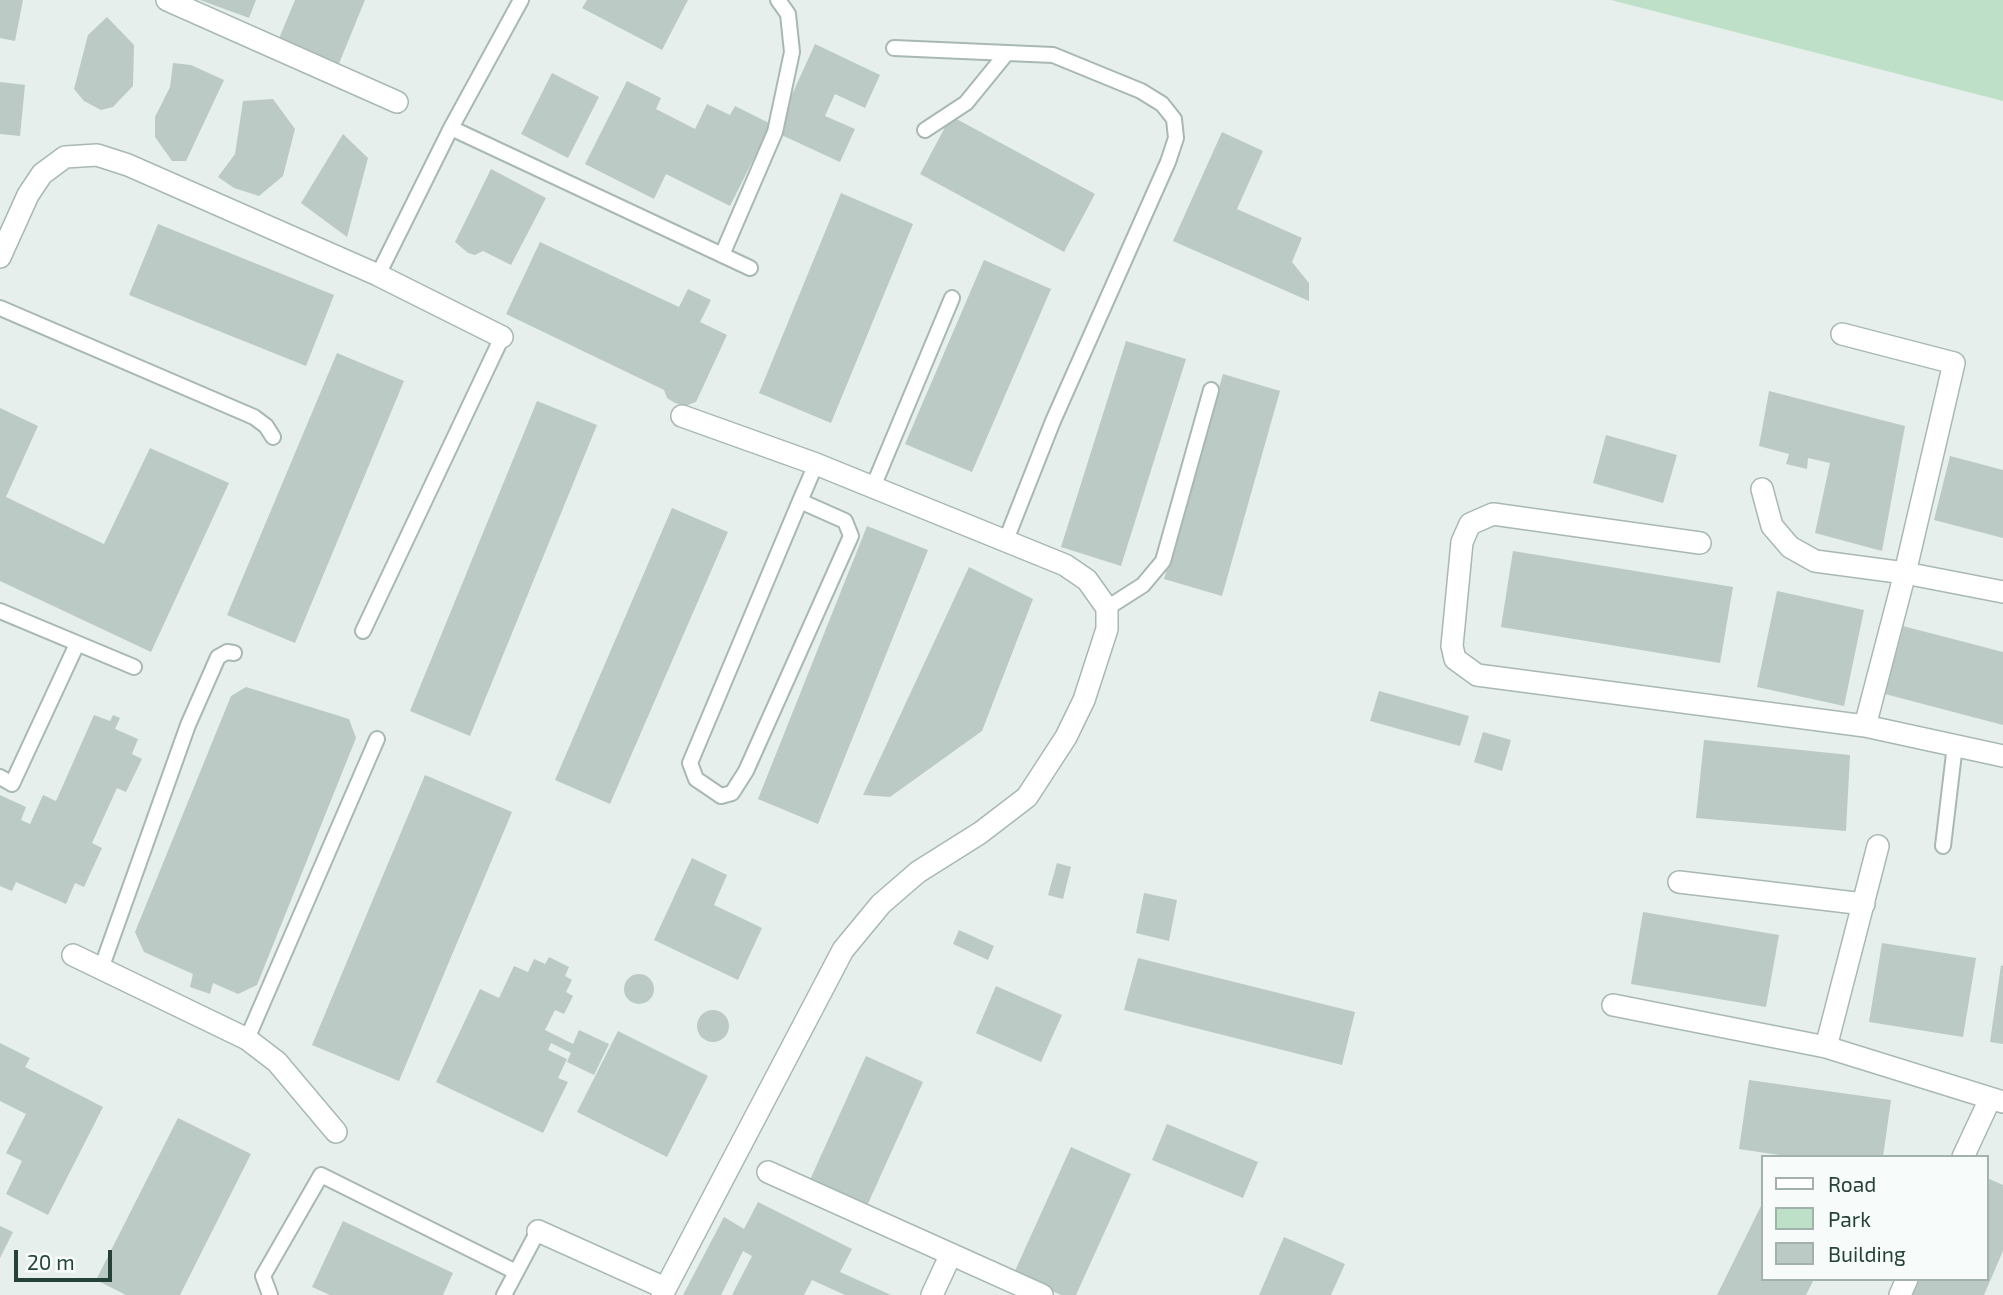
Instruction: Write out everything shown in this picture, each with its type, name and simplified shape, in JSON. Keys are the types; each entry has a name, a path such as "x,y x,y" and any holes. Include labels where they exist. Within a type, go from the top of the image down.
{"street":[{"path":"167,0 397,102"},
{"path":"0,257 28,195 42,174 65,157 97,155 128,165 378,275 502,337"},
{"path":"1842,334 1954,363 1905,573 1865,726"},
{"path":"538,1231 663,1291 843,950 881,904 918,872 980,833 1027,797 1066,737 1084,700 1107,629 1107,608 1087,580 1065,565 816,464 682,416"},
{"path":"1762,489 1772,526 1790,547 1815,561 1905,573 2003,592"},
{"path":"1700,543 1493,514 1470,524 1462,542 1452,646 1455,659 1477,675 1865,726 2003,755"},
{"path":"1826,1046 1878,846"},
{"path":"1679,882 1864,904"},
{"path":"73,955 247,1039 277,1062 336,1132"},
{"path":"1613,1005 1826,1046 1996,1100 1964,1155"},
{"path":"768,1172 1042,1295"},
{"path":"932,1295 950,1254"}],"lane":[{"path":"378,275 452,128 521,0"},
{"path":"722,255 775,132 792,52 788,14 778,0"},
{"path":"894,48 1053,55 1141,91 1162,104 1174,119 1176,138 1006,540"},
{"path":"925,130 966,103 1006,54"},
{"path":"452,128 750,268"},
{"path":"873,487 952,298"},
{"path":"0,307 254,417 266,426 273,437"},
{"path":"363,631 502,337"},
{"path":"1107,608 1143,585 1163,561 1211,390"},
{"path":"800,501 845,521 851,536 746,771 732,793 721,796 696,779 690,763 800,501 816,464"},
{"path":"0,611 134,667"},
{"path":"0,778 12,784 77,643"},
{"path":"101,969 188,725 218,657 234,653"},
{"path":"247,1039 377,739"},
{"path":"1942,846 1955,746"},
{"path":"270,1295 263,1276 321,1175 516,1272"},
{"path":"503,1295 538,1231"}],"green space":[{"path":"1611,0 2003,0 2003,101"}],"building":[{"path":"0,0 23,0 15,41 0,38"},
{"path":"200,0 256,0 249,18"},
{"path":"295,0 365,0 338,66 278,41"},
{"path":"587,0 688,0 662,50 582,8"},
{"path":"107,17 134,45 133,86 113,107 101,110 84,101 74,89 88,35"},
{"path":"815,44 880,75 865,108 835,94 825,116 855,129 840,162 775,132"},
{"path":"173,63 191,65 224,80 186,161 172,161 155,137 155,117 170,87"},
{"path":"552,73 599,97 568,158 521,134"},
{"path":"627,81 661,98 656,109 695,129 707,104 730,115 735,106 771,124 730,206 666,174 654,199 585,164"},
{"path":"0,82 25,85 20,136 0,134"},
{"path":"273,99 295,129 283,176 259,196 234,188 218,177 235,154 243,101"},
{"path":"951,116 1095,194 1064,252 920,174"},
{"path":"1222,132 1263,151 1237,209 1302,238 1292,262 1309,283 1309,301 1173,241"},
{"path":"343,134 368,158 347,237 301,203"},
{"path":"491,169 546,198 511,265 483,251 475,255 468,253 455,242"},
{"path":"841,193 913,224 831,423 759,393"},
{"path":"158,224 334,295 306,366 129,295"},
{"path":"540,242 679,307 688,289 711,300 700,322 727,335 696,402 685,406 675,403 667,398 664,390 506,314"},
{"path":"984,260 1051,289 972,472 905,444"},
{"path":"1126,341 1186,359 1121,566 1061,547"},
{"path":"337,353 404,381 295,643 227,615"},
{"path":"1223,374 1280,391 1222,596 1164,579"},
{"path":"1769,391 1905,426 1882,551 1815,533 1830,463 1808,458 1807,469 1786,464 1789,454 1759,446"},
{"path":"537,401 597,425 470,736 410,711"},
{"path":"0,408 38,426 6,497 104,544 150,448 229,483 151,652 0,581"},
{"path":"1606,435 1677,455 1663,503 1593,483"},
{"path":"1950,456 2003,470 2003,538 1934,520"},
{"path":"672,508 728,532 610,804 555,780"},
{"path":"867,526 928,550 818,824 758,799"},
{"path":"1513,551 1733,587 1720,663 1501,627"},
{"path":"969,567 1033,599 982,731 890,797 863,795"},
{"path":"1777,591 1864,610 1844,706 1757,687"},
{"path":"1903,626 2003,652 2003,725 1885,694"},
{"path":"246,687 349,719 356,738 257,985 238,994 213,983 210,994 190,987 193,974 144,952 135,932 231,696"},
{"path":"1379,691 1469,716 1460,746 1370,721"},
{"path":"94,715 110,721 113,715 120,718 115,729 138,739 132,754 142,759 126,792 117,788 92,843 102,848 84,887 75,883 66,904 16,882 12,891 0,886 0,795 26,807 21,820 30,824 43,795 56,801"},
{"path":"1483,732 1511,740 1502,771 1474,762"},
{"path":"1704,740 1850,755 1846,831 1696,818"},
{"path":"425,775 512,812 399,1081 312,1045"},
{"path":"692,858 727,875 714,905 762,928 738,980 654,940"},
{"path":"1057,863 1071,867 1063,899 1048,895"},
{"path":"1144,893 1177,900 1169,941 1136,933"},
{"path":"1643,912 1779,935 1766,1007 1631,984"},
{"path":"959,930 994,946 988,960 953,944"},
{"path":"1882,943 1976,958 1963,1037 1869,1022"},
{"path":"549,957 569,967 565,976 572,980 566,992 573,996 564,1014 555,1010 545,1030 573,1044 579,1030 609,1044 594,1075 567,1062 571,1053 551,1043 548,1050 567,1059 558,1078 568,1082 543,1133 436,1082 480,989 499,998 514,966 528,972 534,959 545,964"},
{"path":"1138,958 1355,1012 1342,1065 1124,1010"},
{"path":"2001,965 2003,966 2003,1044 1990,1042"},
{"path":"639,974 645,975 653,983 653,995 645,1003 639,1004 633,1003 625,995 624,989 625,983 633,975"},
{"path":"996,986 1062,1015 1041,1062 976,1033"},
{"path":"713,1010 725,1014 729,1026 725,1038 713,1042 701,1038 697,1026 701,1014"},
{"path":"618,1031 708,1076 667,1157 577,1112"},
{"path":"0,1043 30,1058 25,1067 103,1107 48,1215 6,1194 22,1161 6,1153 26,1114 0,1101"},
{"path":"866,1056 923,1082 866,1208 809,1182"},
{"path":"1749,1080 1891,1100 1883,1155 1780,1155 1739,1149"},
{"path":"178,1118 251,1154 180,1295 126,1295 96,1280"},
{"path":"1167,1124 1258,1162 1243,1198 1152,1160"},
{"path":"1071,1147 1131,1174 1076,1295 1061,1295 1014,1273"},
{"path":"1989,1179 2003,1185 2003,1251 1984,1295 1902,1295 1908,1281 1989,1281"},
{"path":"758,1202 852,1249 840,1272 891,1295 845,1295 812,1280 804,1295 732,1295 752,1256 743,1251 721,1295 683,1295 724,1217 744,1229"},
{"path":"1761,1206 1762,1281 1813,1281 1806,1295 1717,1295"},
{"path":"343,1221 453,1273 443,1295 330,1295 312,1287"},
{"path":"0,1226 13,1232 0,1258"},
{"path":"1284,1237 1345,1264 1331,1295 1259,1295"}]}
